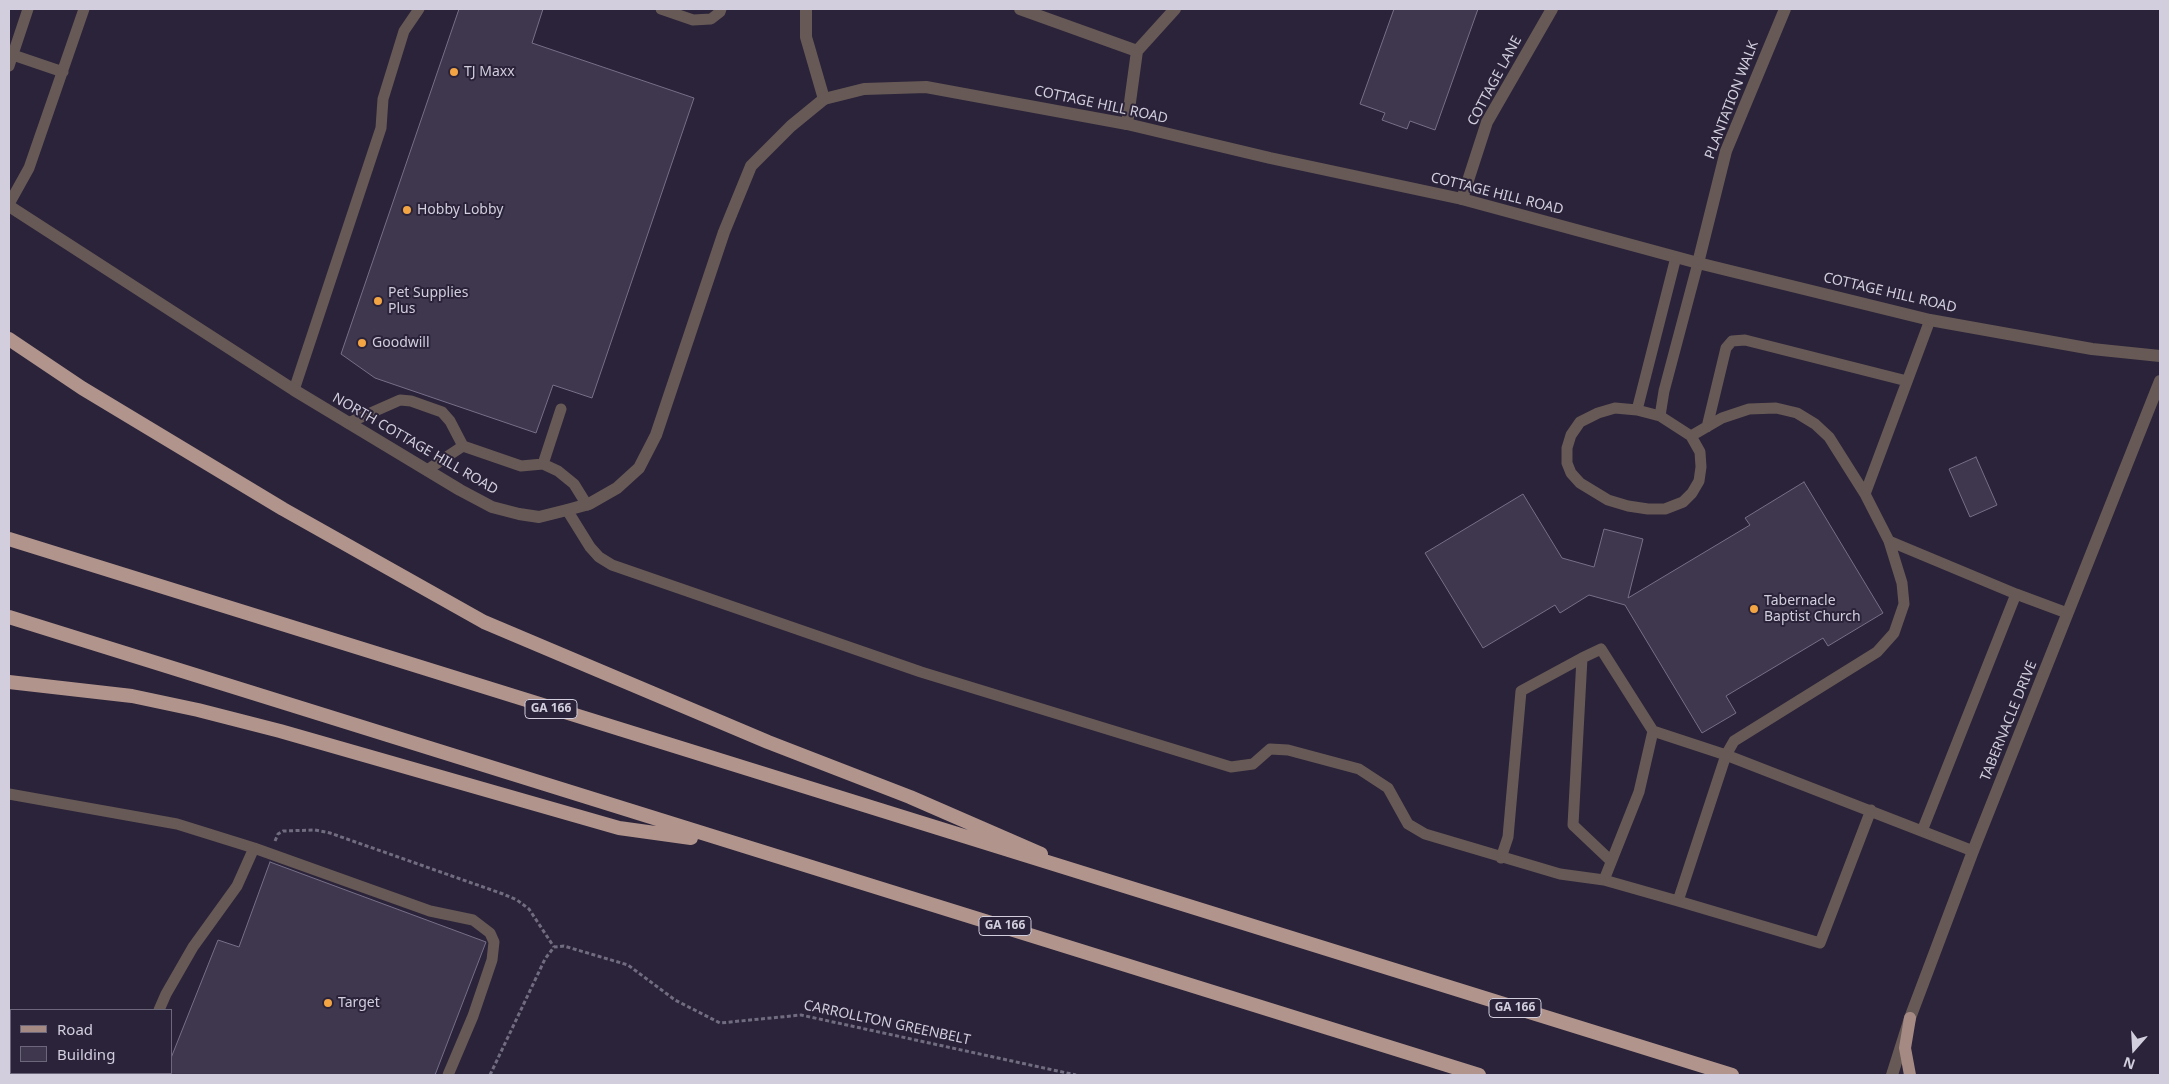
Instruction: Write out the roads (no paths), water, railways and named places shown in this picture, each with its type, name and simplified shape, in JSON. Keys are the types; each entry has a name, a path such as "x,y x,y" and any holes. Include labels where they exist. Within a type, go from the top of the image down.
{"highway":[{"path":"9,339 82,388 283,509 484,622 723,723 984,828 1094,878"},
{"name":"GA 166","path":"9,539 1732,1075"},
{"name":"GA 166","path":"9,617 729,843 978,918 1479,1075"},
{"path":"9,682 60,686 132,696 198,710 290,733 619,828 729,843"}],"main road":[{"path":"1910,1018 1905,1048 1910,1075"}],"street":[{"path":"806,9 806,37 824,99"},
{"path":"1020,9 1137,51"},
{"path":"1127,124 1137,51 1175,9"},
{"name":"PLANTATION WALK","path":"1698,263 1726,151 1785,9"},
{"name":"COTTAGE LANE","path":"1462,199 1487,122 1549,11"},
{"name":"COTTAGE HILL ROAD","path":"824,99 864,89 926,87 1127,124 1270,158 1462,199 1698,263 1930,320 2092,349 2160,356"},
{"name":"NORTH COTTAGE HILL ROAD","path":"9,205 294,390 427,470 492,507 539,517 587,505 617,488 638,468 656,435 724,232 751,166 791,126 824,99"},
{"name":"TABERNACLE DRIVE","path":"1892,1075 1910,1018 1973,852 2160,381"}],"lane":[{"path":"28,9 11,61 63,72"},
{"path":"9,205 30,168 84,9"},
{"path":"294,390 381,128 383,99 404,31 419,9"},
{"path":"661,9 693,20 711,18 720,12 721,9"},
{"path":"1636,410 1676,257"},
{"path":"1660,416 1664,391 1698,263"},
{"path":"1865,494 1930,320"},
{"path":"1707,427 1726,348 1732,341 1745,340 1907,381"},
{"path":"348,423 400,400 411,400 442,412 450,421 463,446 521,466 543,464 558,471 574,484 587,505"},
{"path":"1615,408 1636,410 1660,416 1691,436 1700,452 1701,467 1699,481 1692,493 1683,502 1664,509 1648,510 1608,500 1580,484 1572,474 1567,463 1567,448 1580,422 1598,413 1615,408"},
{"path":"1678,901 1726,755 1734,741 1877,652 1894,633 1904,604 1896,558 1889,541 1865,494 1829,437 1815,424 1798,413 1776,408 1749,409 1722,418 1691,436"},
{"path":"543,464 562,409"},
{"path":"427,470 463,446"},
{"path":"567,510 590,547 599,557 612,564 921,672 1231,767 1253,764 1270,749 1288,750 1359,769 1388,788 1408,824 1425,834 1560,874 1604,880 1820,943 1871,810"},
{"path":"1889,541 2016,594 2067,613"},
{"path":"1922,831 2016,594"},
{"path":"1501,858 1508,837 1521,691 1601,649 1653,731 1726,755 1871,810 1973,852"},
{"path":"1582,658 1573,825 1611,861"},
{"path":"1604,880 1639,792 1653,731"},
{"path":"9,794 177,824 254,848 430,911 473,920 490,933 494,942 492,960 473,1016 448,1075"},
{"path":"160,1009 166,994 193,947 237,886 254,848"}],"place":[{"name":"TJ Maxx","path":"454,72"},
{"name":"Hobby Lobby","path":"407,210"},
{"name":"Pet Supplies Plus","path":"378,301"},
{"name":"Goodwill","path":"362,343"},
{"name":"Tabernacle Baptist Church","path":"1754,609"},
{"name":"Target","path":"328,1003"}]}
